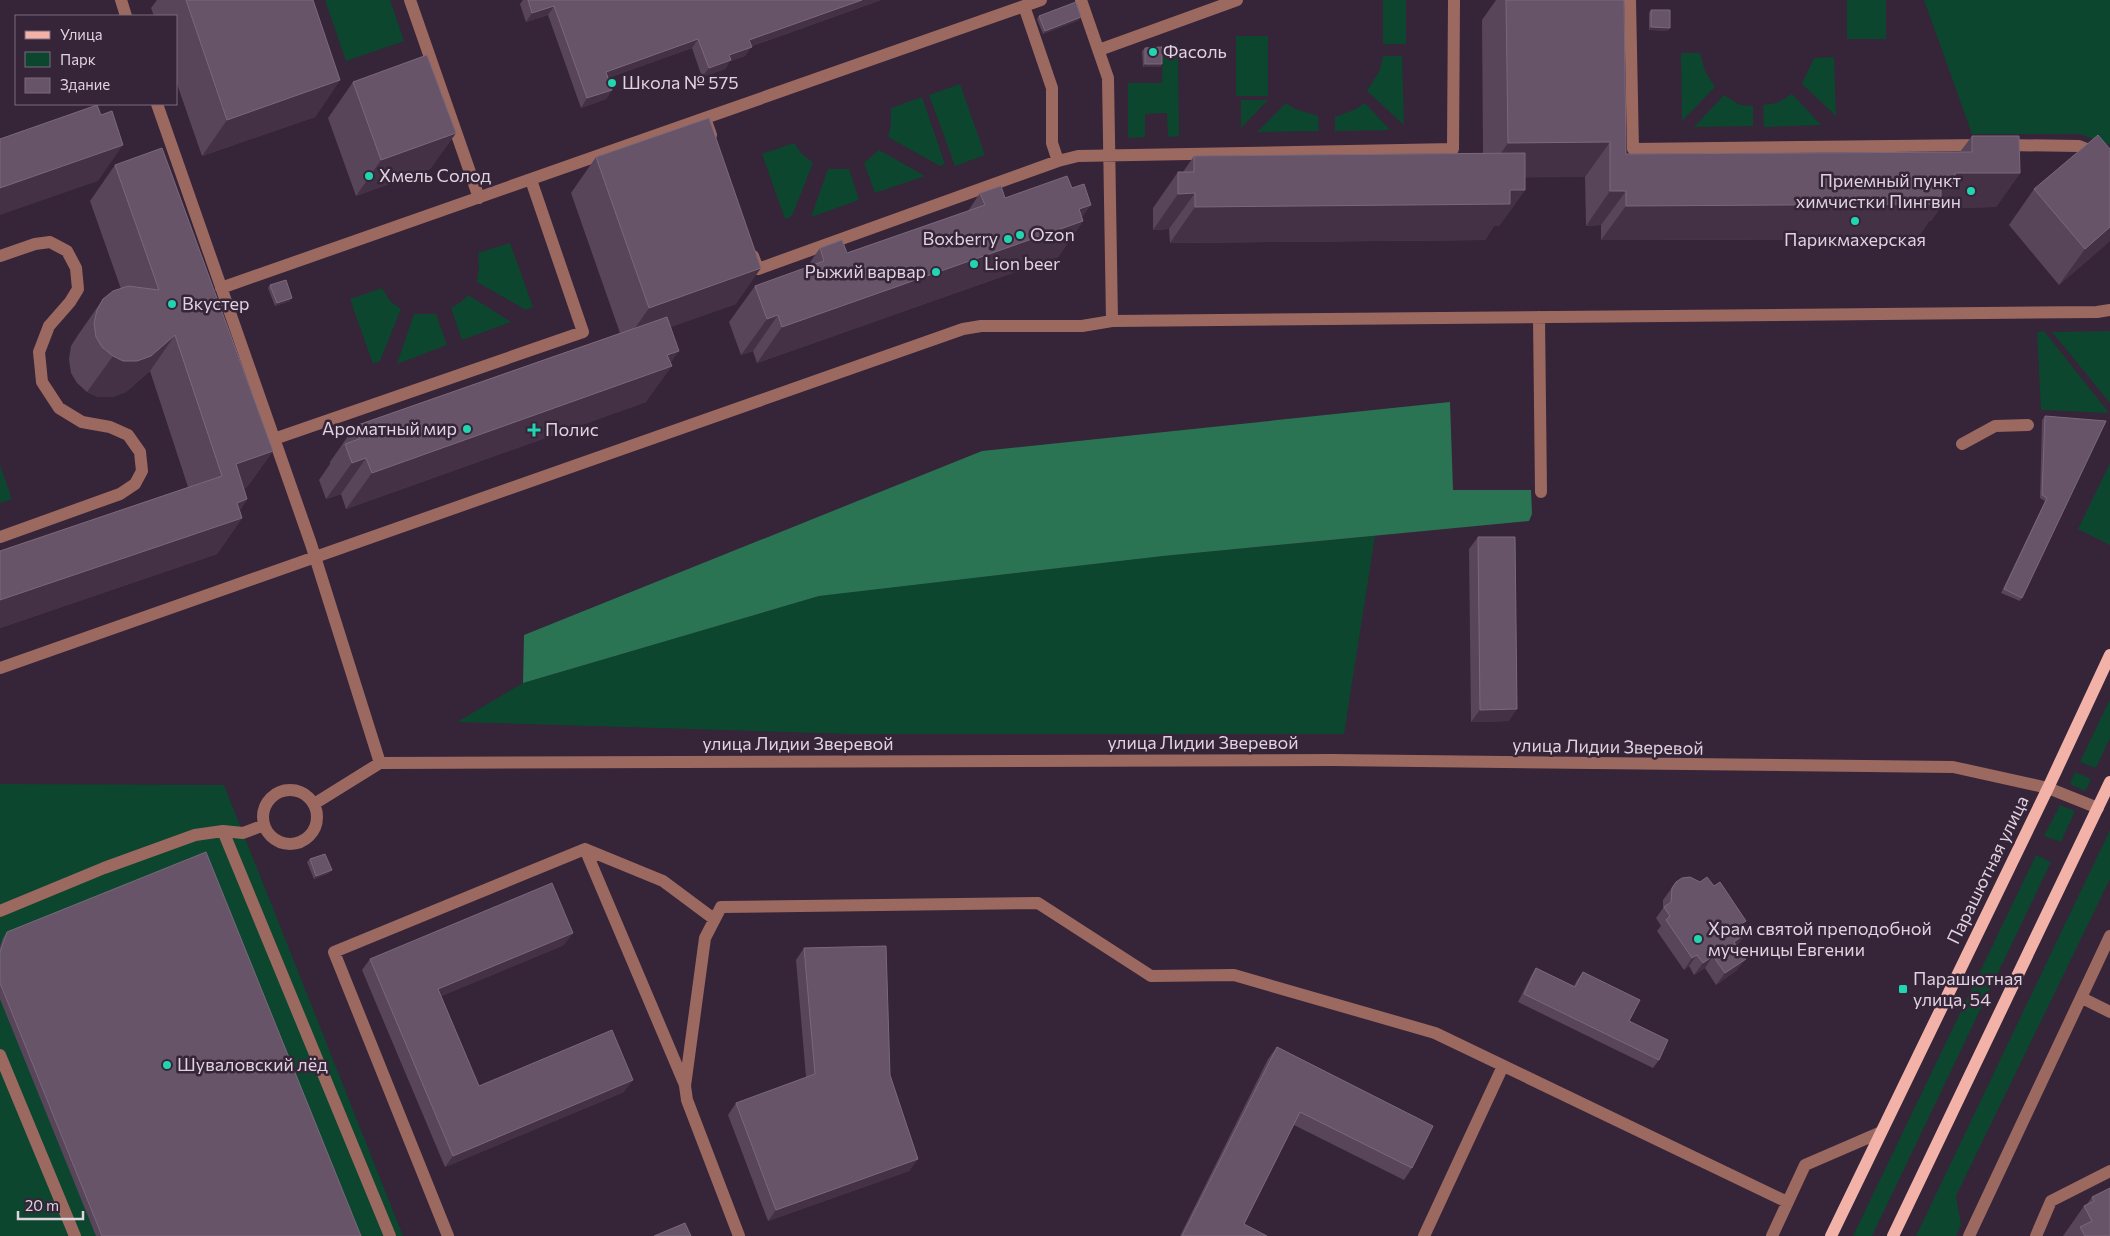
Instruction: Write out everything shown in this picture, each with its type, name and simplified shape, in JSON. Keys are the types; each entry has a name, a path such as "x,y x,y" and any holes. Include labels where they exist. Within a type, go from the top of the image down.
{"main road":[{"name":"Парашютная улица","path":"1831,1236 2048,788 2110,654"},
{"path":"1893,1236 2110,782"}],"street":[{"path":"121,0 126,15"},
{"path":"410,0 479,198"},
{"path":"221,288 1041,0"},
{"path":"1081,0 1108,78 1112,321"},
{"path":"1099,50 1237,0"},
{"path":"748,242 758,269 1058,161 1078,156 1453,149 1454,0"},
{"path":"1630,0 1633,149 2061,145 2079,146 2110,158"},
{"path":"1024,6 1052,88 1052,143 1058,161"},
{"path":"157,105 315,558 380,763 314,804"},
{"path":"705,118 717,151"},
{"path":"274,439 583,332 531,180"},
{"path":"0,256 35,244 50,242 67,251 76,268 78,288 70,302 49,326 39,352 42,382 59,408 82,422 110,427 128,435 140,452 142,470 136,484 120,494 0,537"},
{"path":"0,668 948,333 980,326 1082,326 1112,321 2097,312 2110,310"},
{"path":"1539,317 1541,492"},
{"path":"1962,444 1995,426 2028,425"},
{"name":"улица Лидии Зверевой","path":"380,763 1332,760 1953,767 2048,788 2098,808"},
{"path":"284,790 298,791 314,804 317,822 314,830 300,842 292,844 274,839 264,825 264,809 267,802 284,790"},
{"path":"0,911 104,868 195,835 223,831 243,833 264,825"},
{"path":"223,831 390,1236"},
{"path":"448,1236 334,952 585,849 662,881 714,919"},
{"path":"585,849 685,1086 687,1100 739,1236"},
{"path":"685,1086 705,938 721,907 1038,903 1151,976 1234,975 1435,1033 1787,1202"},
{"path":"1969,1236 2110,936"},
{"path":"2082,998 2110,1012"},
{"path":"0,1055 75,1236"},
{"path":"1424,1236 1503,1066"},
{"path":"1772,1236 1805,1165 1880,1133"},
{"path":"2036,1236 2051,1201 2110,1171"}],"green space":[{"path":"325,0 390,0 404,41 346,61"},
{"path":"1383,0 1406,0 1406,44 1383,44"},
{"path":"1847,0 1886,0 1886,39 1847,39"},
{"path":"1924,0 2110,0 2110,145 2080,134 1972,134"},
{"path":"1236,36 1268,36 1268,96 1236,96"},
{"path":"1178,43 1179,136 1168,137 1167,113 1145,114 1145,137 1128,138 1128,83 1162,83 1163,50"},
{"path":"1681,53 1700,53 1705,71 1715,87 1682,121"},
{"path":"1383,56 1402,56 1404,125 1367,91 1380,70"},
{"path":"1834,57 1836,116 1802,84 1814,58"},
{"path":"960,84 985,155 955,166 929,95"},
{"path":"1792,94 1821,125 1764,127 1763,105 1777,103"},
{"path":"1724,95 1740,105 1753,106 1753,126 1694,127"},
{"path":"922,97 945,164 940,166 888,137 891,124 891,108"},
{"path":"1241,100 1268,100 1241,128"},
{"path":"1286,103 1295,109 1318,116 1319,131 1257,132"},
{"path":"1365,103 1390,130 1335,131 1335,117 1356,109"},
{"path":"794,143 802,154 813,163 792,216 785,219 762,154"},
{"path":"879,150 925,176 875,193 864,163"},
{"path":"828,169 849,169 859,200 811,217"},
{"path":"510,243 533,307 526,310 477,282 478,253"},
{"path":"382,288 390,301 401,309 380,361 373,364 350,299"},
{"path":"468,295 511,322 462,340 451,308"},
{"path":"414,314 436,314 447,345 397,364"},
{"path":"2044,331 2109,413 2041,410 2037,332"},
{"path":"2110,331 2110,403 2052,332"},
{"path":"1450,402 1453,490 1531,490 1532,514 1529,521 1163,556 819,596 523,683 524,635 982,451"},
{"path":"2110,463 2110,545 2078,529"},
{"path":"0,465 12,499 0,503"},
{"path":"1375,536 1344,734 853,734 457,722 523,683 819,596 1163,556"},
{"path":"2110,699 2110,738 2096,768 2080,762"},
{"path":"2075,772 2091,779 2085,791 2070,784"},
{"name":"Шуваловский лёд","path":"0,784 224,785 403,1236 0,1236"},
{"path":"2060,805 2075,811 2061,842 2044,836"},
{"path":"2110,830 2110,879 1956,1196 1961,1225 1956,1236 1916,1236"},
{"path":"2036,855 2051,862 1872,1236 1853,1236"}],"building":[{"path":"186,0 313,0 340,80 227,120"},
{"path":"528,0 862,0 749,40 752,47 729,55 731,60 709,68 698,39 606,72 612,90 587,98 554,6 532,13"},
{"path":"1506,0 1624,0 1626,154 1972,152 1972,136 2019,136 2020,173 1955,173 1955,187 1941,187 1941,204 1626,206 1626,191 1610,191 1610,142 1508,143"},
{"path":"1076,2 1081,17 1045,31 1039,16"},
{"path":"1651,10 1670,10 1670,28 1651,27"},
{"path":"1162,47 1162,64 1145,64 1145,48"},
{"path":"427,55 456,133 381,160 353,82"},
{"path":"97,105 101,115 112,111 123,145 0,188 0,139"},
{"path":"709,118 761,268 649,308 596,157"},
{"path":"2098,135 2110,149 2110,227 2085,249 2034,189"},
{"path":"162,148 273,451 236,464 247,499 237,503 242,518 0,600 0,551 222,476 175,335 151,356 137,361 123,361 113,356 102,347 96,337 94,323 97,310 103,299 113,291 128,286 159,290 115,165"},
{"path":"1525,153 1525,190 1510,190 1510,204 1195,207 1195,193 1178,194 1178,172 1194,172 1194,156"},
{"path":"1067,176 1072,188 1084,184 1091,205 1079,209 1083,221 782,327 778,315 767,319 755,286 824,261 820,248 842,240 847,253 985,205 980,193 1001,186 1005,198"},
{"path":"286,280 292,298 277,303 270,285"},
{"path":"667,317 679,351 667,355 672,366 372,473 366,458 352,463 345,444 359,439 355,426"},
{"path":"2045,416 2106,421 2022,598 2004,589 2047,498 2042,495"},
{"path":"1478,537 1515,537 1517,709 1480,710"},
{"name":"Шуваловский лёд","path":"206,852 361,1236 102,1236 0,983 0,952 7,932"},
{"path":"325,854 332,870 316,876 310,859"},
{"name":"Храм святой преподобной мученицы Евгении","path":"1690,877 1700,882 1707,877 1714,886 1720,882 1746,921 1740,925 1746,933 1734,942 1746,959 1725,973 1713,956 1703,963 1697,955 1692,958 1666,920 1670,916 1664,907 1671,902 1672,888 1682,878"},
{"path":"552,883 573,933 438,989 479,1086 612,1030 633,1080 453,1156 370,959"},
{"path":"886,946 890,1075 918,1159 776,1210 736,1103 815,1074 804,948"},
{"path":"1536,968 1575,987 1583,972 1640,1000 1629,1021 1668,1040 1659,1060 1524,994"},
{"path":"1277,1047 1433,1126 1412,1168 1300,1112 1244,1224 1267,1236 1182,1236"},
{"path":"2110,1188 2110,1236 2085,1236 2080,1227 2092,1221 2084,1206 2094,1201 2092,1197"},
{"path":"685,1223 691,1236 654,1236"}],"place":[{"name":"Фасоль","path":"1153,52"},
{"name":"Школа № 575","path":"612,83"},
{"name":"Хмель Солод","path":"369,176"},
{"name":"Приемный пункт химчистки Пингвин","path":"1971,191"},
{"name":"Парикмахерская","path":"1855,221"},
{"name":"Ozon","path":"1020,235"},
{"name":"Boxberry","path":"1008,239"},
{"name":"Lion beer","path":"974,264"},
{"name":"Рыжий варвар","path":"936,272"},
{"name":"Вкустер","path":"172,304"},
{"name":"Ароматный мир","path":"467,429"},
{"name":"Полис","path":"534,430"},
{"name":"Храм святой преподобной мученицы Евгении","path":"1698,939"},
{"name":"Парашютная улица, 54","path":"1903,989"},
{"name":"Шуваловский лёд","path":"167,1065"}]}
